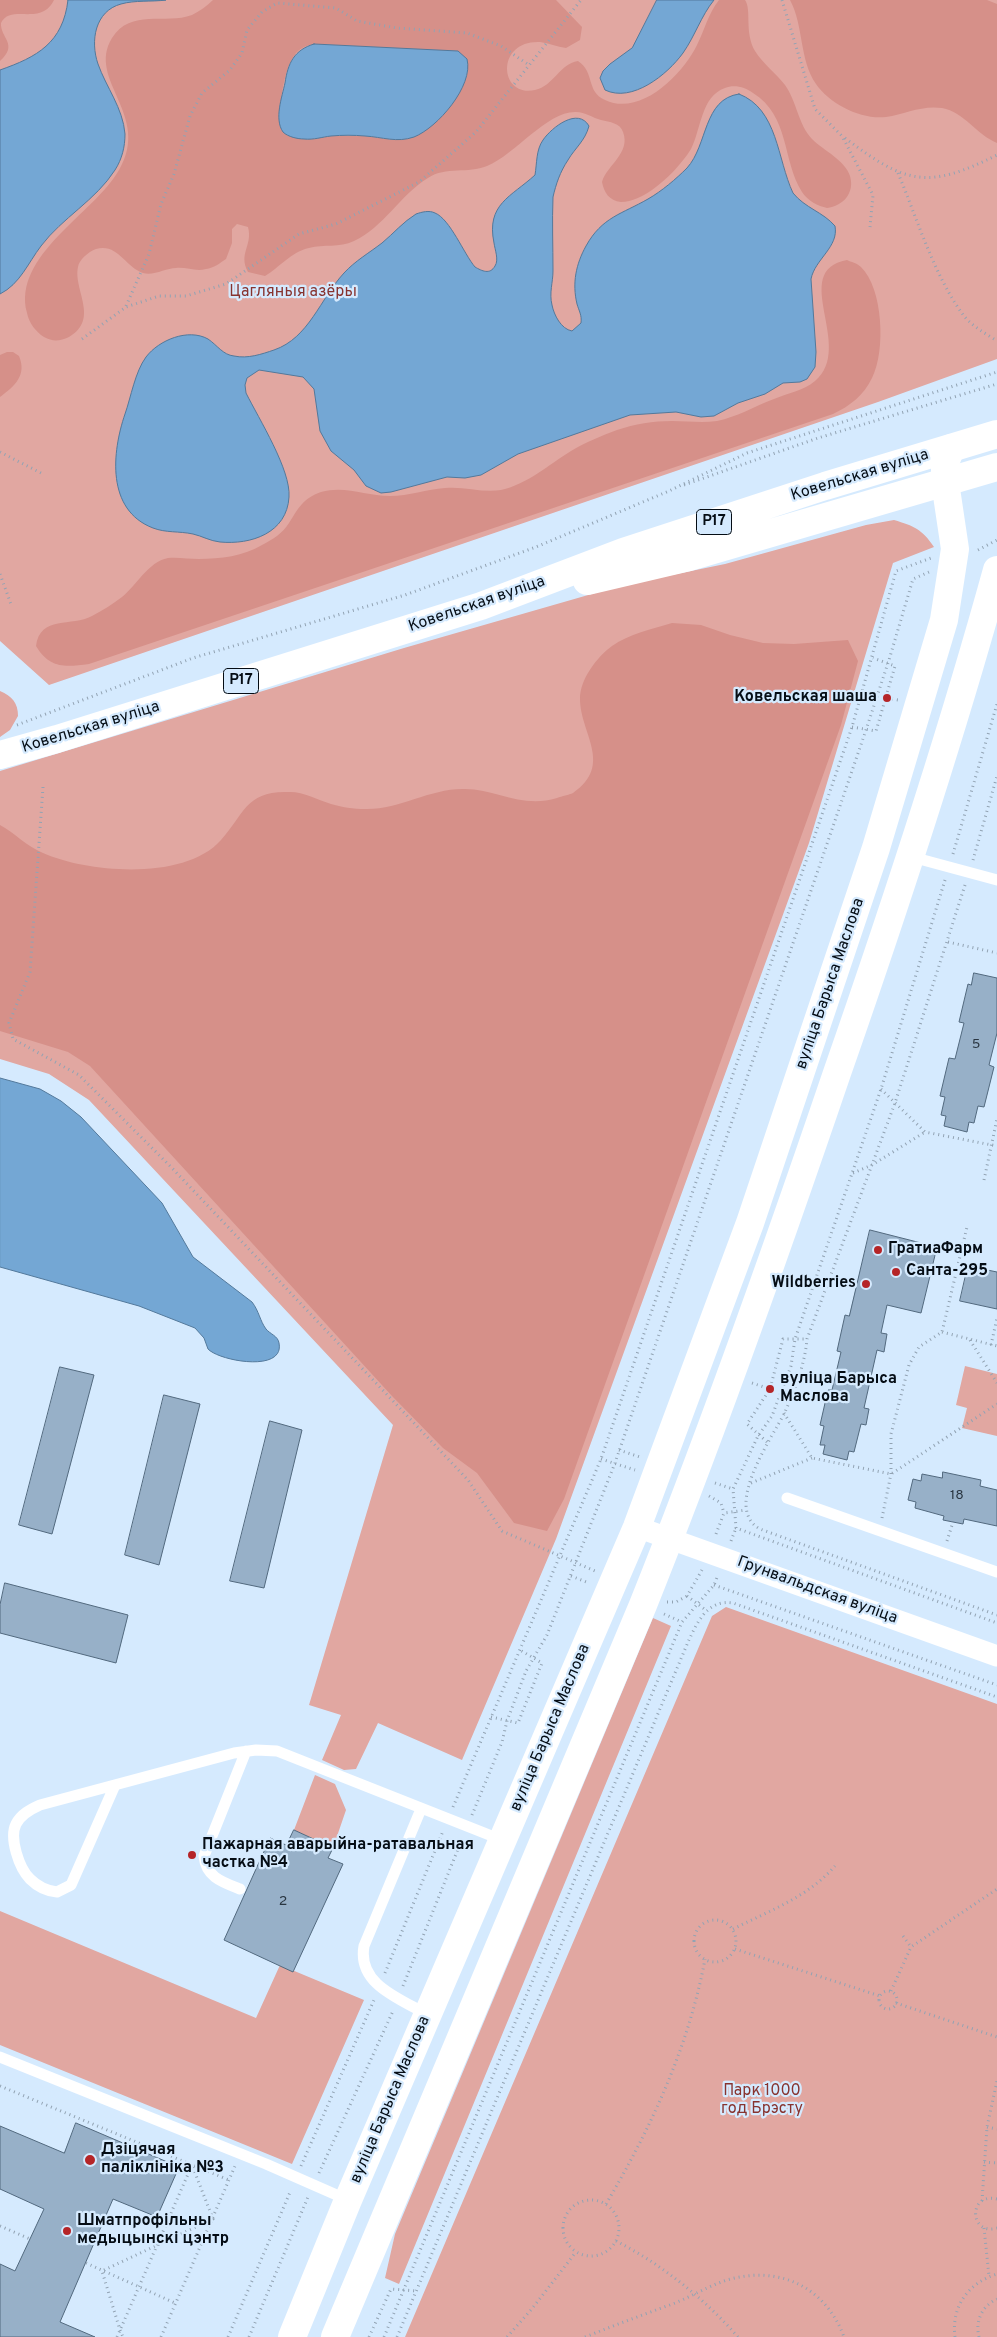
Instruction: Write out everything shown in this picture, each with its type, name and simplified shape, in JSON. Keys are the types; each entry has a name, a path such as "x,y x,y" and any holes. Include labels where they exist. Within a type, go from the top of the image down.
{"main road":[{"name":"Р17","path":"951,448 993,440"},
{"name":"вуліца Барыса Маслова","path":"292,2337 348,2200 637,1527 750,1223 876,848 944,620 943,559 955,544 945,482 945,463 951,448"},
{"name":"Ковельская вуліца","path":"0,755 57,739 481,606 623,552 951,448"},
{"name":"Р17","path":"481,606 689,557 997,467"},
{"path":"335,2337 670,1538 783,1231 912,857 997,570"}],"street":[{"name":"Грунвальдская вуліца","path":"637,1527 997,1656"}],"lane":[{"path":"912,857 997,880"},
{"path":"787,1498 997,1572"},
{"path":"115,1785 71,1886 60,1892 54,1892 32,1881 24,1870 14,1842 14,1831 22,1816 40,1805 115,1785 246,1751 277,1751 447,1820 502,1840"},
{"path":"240,1889 214,1877 206,1868 204,1856 246,1751"},
{"path":"421,1809 364,1946 362,1961 364,1968 380,1987 428,2015"},
{"path":"0,2057 296,2177 348,2200"}],"path":[{"path":"82,339 126,307 159,296 186,296 226,284 299,234 336,224 419,182 476,132 581,0"},
{"path":"782,0 800,65 815,109 842,136 881,165 898,173 917,178 940,177 968,170 997,155"},
{"path":"126,307 149,254 161,204 174,174 190,116 202,93 230,70 242,53 247,30 262,12 277,3 336,8 357,21 396,28 467,33 501,46 529,64"},
{"path":"842,136 873,195 870,227"},
{"path":"898,173 934,261 953,299 964,316 977,329 997,341"},
{"path":"8,728 193,658 405,595 536,547 669,491 747,453 997,372"},
{"path":"669,491 818,438 997,384"},
{"path":"0,452 41,472"},
{"path":"228,2337 380,1987 447,1820 601,1458 852,727 896,571 943,559 997,540"},
{"path":"249,2337 313,2184 399,1998 502,1742 507,1721 526,1671 547,1635 614,1463 866,730 913,578 943,559"},
{"path":"0,574 12,607"},
{"path":"852,727 876,731 895,666 873,658"},
{"path":"997,704 881,1089 795,1339 788,1374 772,1416 758,1436 733,1489 736,1528 997,1623"},
{"path":"997,776 948,942 895,1102 807,1339 806,1356 784,1413 767,1442 746,1494 746,1510 749,1519 756,1526 997,1615"},
{"path":"43,787 30,972 9,1023 13,1039 80,1076 172,1168 468,1480 502,1531 560,1554"},
{"path":"948,942 997,953"},
{"path":"881,1089 925,1132 997,1146"},
{"path":"984,1180 997,1119"},
{"path":"853,1173 872,1165 925,1132"},
{"path":"878,1529 891,1474 891,1434 909,1365 919,1347 942,1332 967,1227"},
{"path":"991,1344 997,1318"},
{"path":"942,1332 997,1346"},
{"path":"767,1442 758,1436 747,1424 770,1389 782,1339 807,1339"},
{"path":"970,1339 997,1383"},
{"path":"750,1483 812,1458 891,1474 997,1404"},
{"path":"784,1413 812,1458"},
{"path":"947,1541 953,1522"},
{"path":"384,2337 682,1622 714,1585 997,1685"},
{"path":"397,2337 688,1642 707,1611 716,1604 733,1603 997,1697"},
{"path":"491,1717 518,1723 531,1693 542,1663 520,1650"},
{"path":"733,1929 807,1893 822,1881 835,1866"},
{"path":"891,1991 911,1947 997,1889"},
{"path":"717,1920 724,1922 733,1929 736,1937 734,1949 725,1959 712,1961 705,1959 696,1949 694,1942 699,1928 703,1924 717,1920"},
{"path":"903,1936 911,1947"},
{"path":"734,1949 880,1996"},
{"path":"606,2204 640,2143 670,2074 700,1987 705,1959"},
{"path":"891,1991 897,1998 896,2003 890,2009 884,2008 880,2005 880,1996 883,1992 891,1991"},
{"path":"896,2003 997,2037"},
{"path":"989,2276 984,2228 975,2215 982,2201 987,2127 997,2081"},
{"path":"0,2086 229,2180"},
{"path":"987,2127 997,2129"},
{"path":"160,2337 240,2154"},
{"path":"984,2162 997,2163"},
{"path":"192,2165 213,2219"},
{"path":"117,2337 192,2165"},
{"path":"982,2201 990,2198 997,2199"},
{"path":"589,2200 606,2204 617,2218 619,2226 616,2241 609,2250 601,2254 592,2256 576,2252 565,2238 564,2221 567,2213 573,2206 589,2200"},
{"path":"102,2271 213,2219"},
{"path":"0,2226 30,2239"},
{"path":"984,2228 997,2228"},
{"path":"616,2241 654,2264 694,2294 738,2337"},
{"path":"507,2337 531,2310 576,2252"},
{"path":"86,2262 175,2303"},
{"path":"102,2271 122,2337"},
{"path":"955,2337 954,2325 961,2301 968,2291 989,2276 997,2274"},
{"path":"585,2337 694,2294 709,2286 742,2276 768,2275 802,2286 823,2301 835,2316 844,2337"},
{"path":"369,2337 391,2289 417,2291"},
{"path":"979,2337 977,2331 983,2309 997,2299"}],"green space":[{"name":"Цагляныя азёры","path":"0,0 997,0 997,359 878,402 49,685 0,641"},
{"path":"894,520 917,529 926,536 934,547 893,563 809,843 556,1539 462,1760 378,1723 356,1769 344,1770 322,1760 341,1715 309,1705 393,1425 89,1100 49,1074 0,1059 0,771 404,648 623,585 725,564 866,525"},
{"path":"0,691 14,700 18,716 10,730 0,737"},
{"path":"965,1366 997,1374 997,1436 962,1428 967,1408 956,1405"},
{"name":"Парк 1000 год Брэсту","path":"726,1607 997,1704 997,2337 405,2337 712,1616"},
{"path":"653,1618 671,1626 399,2284 385,2278 395,2234"},
{"path":"315,1775 335,1784 346,1810 333,1848 294,1830"},
{"path":"0,1911 256,2018 280,1965 364,2000 292,2164 0,2045"}],"shaded area":[{"path":"0,0 54,0 42,12 6,17 1,23 1,28 7,41 8,50 0,61"},
{"path":"213,0 556,0 582,27 580,40 566,48 540,42 525,44 515,50 509,58 507,68 509,78 514,86 523,90 535,90 542,88 566,66 578,61 587,71 595,92 605,100 619,104 633,103 646,98 671,80 691,56 719,0 745,0 748,10 750,36 755,51 785,85 807,133 844,165 850,176 851,188 846,198 833,207 824,207 813,203 807,198 796,180 784,139 773,114 765,103 750,91 732,86 717,92 711,98 706,106 691,149 683,161 658,186 629,201 613,200 604,189 602,182 624,146 625,139 622,129 614,123 583,113 565,114 543,125 509,152 487,166 472,170 442,172 428,178 409,193 374,228 354,241 303,250 291,256 265,276 248,272 244,260 249,239 248,227 237,224 232,229 232,243 226,259 202,270 176,268 147,274 131,266 110,249 96,249 84,256 78,267 77,276 84,313 83,322 78,330 69,337 60,340 50,340 38,333 29,320 27,313 26,292 32,272 43,254 58,236 107,186 119,170 127,150 128,132 124,115 107,69 106,53 112,38 129,23 149,19 182,18 192,15","holes":["314,44 458,51 468,72 448,109 394,140 366,136 331,136 313,139 280,123 281,98 287,70 290,62 300,49"]},
{"path":"790,0 987,0 997,4 997,143 950,110 935,107 886,117 876,117 866,116 847,109 829,98 816,84 807,64 798,21"},
{"path":"847,260 861,267 874,289 880,320 879,352 872,378 865,390 851,404 833,414 89,664 65,666 53,663 41,654 36,646 39,636 44,630 50,626 84,619 104,609 122,597 154,564 161,560 168,558 207,559 232,556 255,549 284,530 298,509 315,494 330,490 347,490 390,496 445,488 501,490 538,474 562,456 594,439 617,430 658,422 717,421 732,417 806,387 815,381 826,366 829,349 822,294 823,279 830,267"},
{"path":"13,352 19,356 22,369 15,384 0,397 0,355"},
{"path":"672,623 701,625 730,635 763,643 794,644 848,640 858,661 841,725 564,1499 547,1531 514,1523 477,1473 443,1448 392,1396 90,1066 68,1052 0,1031 0,825 37,850 62,860 85,865 135,869 161,867 184,862 205,853 221,840 248,805 255,799 275,792 300,793 335,805 365,809 390,806 439,792 465,789 521,800 544,801 557,798 573,793 585,782 591,771 593,760 592,748 581,712 580,699 583,684 590,669 606,651 626,638"}],"water":[{"path":"68,0 166,0 121,4 105,13 100,20 95,37 96,55 101,73 118,106 124,124 125,139 121,157 107,181 49,236 13,285 0,294 0,70 26,60 54,38 65,15"},
{"path":"657,0 714,0 683,53 668,70 648,85 637,90 615,93 605,90 600,78 603,71 632,48"},
{"path":"314,44 458,51 467,59 468,70 465,81 452,105 433,125 414,137 396,140 344,135 299,139 283,132 279,121 279,108 290,63 301,50"},
{"path":"739,94 752,101 762,111 769,123 793,193 803,203 835,226 834,240 817,265 811,279 816,352 815,367 807,379 800,382 783,383 765,394 738,403 714,416 701,417 676,412 630,415 518,454 481,475 465,478 447,477 381,493 366,486 354,470 331,451 320,431 314,389 303,377 259,370 247,378 245,385 246,393 280,459 285,473 289,497 287,509 282,520 274,528 255,539 220,542 193,534 153,528 138,519 127,508 120,494 116,478 117,445 139,370 146,357 158,345 183,335 200,336 208,339 227,354 244,357 265,353 286,344 305,327 348,269 382,243 411,217 423,212 433,212 441,217 451,229 475,267 483,271 491,271 497,261 492,230 497,210 509,196 535,175 539,148 547,135 565,121 578,118 589,126 585,136 565,165 553,197 551,301 554,313 559,321 565,328 572,331 581,323 575,289 577,267 592,236 613,217 653,196 683,172 694,158 707,124 719,104 727,98"},
{"path":"0,1078 40,1089 61,1101 81,1117 162,1203 193,1257 252,1302 262,1323 276,1337 279,1343 278,1352 272,1358 250,1362 225,1357 208,1349 204,1338 195,1328 139,1306 0,1267"}],"building":[{"path":"974,973 997,978 997,1033 989,1065 994,1067 984,1107 978,1106 974,1123 969,1122 967,1132 944,1126 946,1116 941,1115 945,1097 940,1096 949,1058 955,1059 964,1023 959,1022 968,984 971,985"},
{"path":"870,1230 937,1247 921,1313 887,1305 881,1333 887,1334 884,1352 877,1350 864,1408 869,1409 866,1425 861,1424 854,1452 849,1451 847,1460 823,1454 825,1445 820,1445 824,1426 820,1425 828,1390 832,1390 841,1352 837,1351 845,1315 849,1316"},
{"path":"968,1266 997,1272 997,1309 960,1301"},
{"path":"60,1367 94,1375 52,1534 19,1525"},
{"path":"164,1395 200,1404 159,1565 125,1555"},
{"path":"270,1421 302,1430 264,1588 230,1581"},
{"path":"943,1472 981,1480 980,1486 997,1490 997,1526 964,1519 963,1524 943,1520 944,1516 915,1508 916,1502 908,1500 913,1479 921,1481 922,1474 942,1478"},
{"path":"5,1583 128,1615 116,1663 0,1633 0,1605"},
{"path":"294,1830 333,1848 328,1858 343,1864 293,1972 224,1940 270,1838 286,1845"},
{"name":"Шматпрофільны медыцынскі цэнтр","path":"76,2123 179,2167 157,2217 113,2199 60,2322 95,2337 0,2337 0,2264 15,2271 44,2209 0,2189 0,2126 64,2153"}],"place":[{"name":"Ковельская шаша","path":"887,698"},
{"name":"ГратиаФарм","path":"878,1250"},
{"name":"Санта-295","path":"896,1272"},
{"name":"Wildberries","path":"866,1284"},
{"name":"вуліца Барыса Маслова","path":"770,1389"},
{"name":"Пажарная аварыйна-ратавальная частка №4","path":"192,1855"},
{"name":"Дзіцячая паліклініка №3","path":"90,2160"},
{"name":"Шматпрофільны медыцынскі цэнтр","path":"67,2231"}]}
